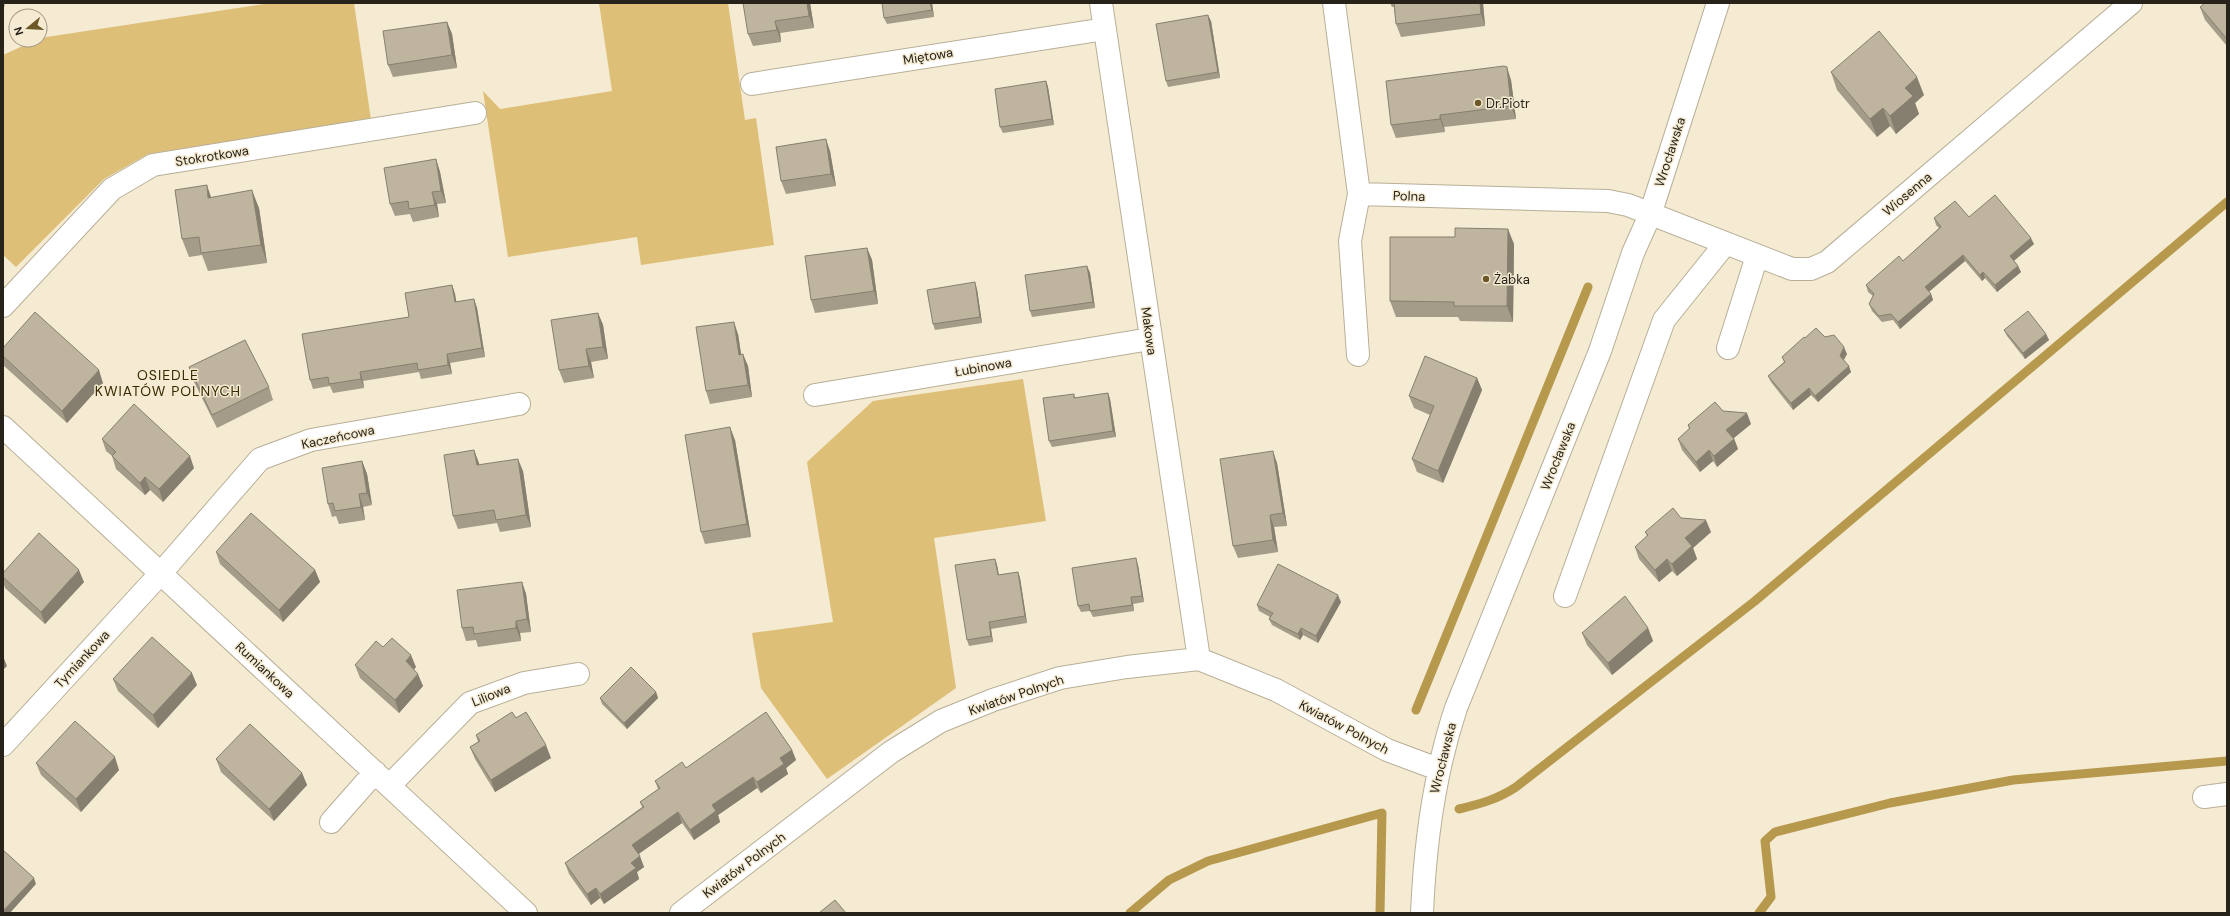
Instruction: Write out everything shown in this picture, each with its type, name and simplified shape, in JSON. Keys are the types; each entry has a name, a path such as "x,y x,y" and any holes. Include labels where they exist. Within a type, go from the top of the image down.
{"street":[{"name":"Makowa","path":"1101,3 1199,659"},
{"path":"1334,3 1359,194 1350,241 1358,356"},
{"name":"Wrocławska","path":"1422,913 1425,857 1438,769 1456,708 1600,351 1633,253 1650,214 1718,3"},
{"name":"Wiosenna","path":"1650,214 1792,269 1811,269 1827,262 2131,3"},
{"name":"Miętowa","path":"752,84 1105,29"},
{"name":"Stokrotkowa","path":"3,306 112,189 153,165 475,113"},
{"name":"Polna","path":"1359,194 1608,201 1628,205 1650,214"},
{"path":"1565,596 1664,320 1725,244"},
{"path":"1728,348 1757,256"},
{"name":"Łubinowa","path":"815,395 1150,339"},
{"name":"Kaczeńcowa","path":"161,573 260,459 311,440 519,404"},
{"name":"Rumiankowa","path":"3,427 526,913"},
{"name":"Tymiankowa","path":"3,745 161,573"},
{"name":"Kwiatów Polnych","path":"681,913 891,752 941,721 993,700 1060,678 1127,667 1199,659 1276,690 1387,750 1438,769"},
{"name":"Liliowa","path":"330,822 470,703 524,683 578,674"},
{"path":"2204,797 2227,794"}],"shaded area":[{"path":"271,3 354,3 371,120 148,154 104,179 16,267 3,255 3,55 18,48 48,48 48,37"},
{"path":"599,3 728,3 745,120 756,118 774,245 641,265 637,237 508,257 483,91 500,109 612,91"},
{"path":"1023,379 1046,521 934,538 956,688 827,779 761,688 752,633 833,622 807,462 873,401"}],"building":[{"path":"743,3 807,3 809,16 775,21 777,30 748,34"},
{"path":"882,3 930,3 932,10 884,18"},
{"path":"1394,3 1480,3 1481,14 1396,24"},
{"path":"2205,3 2227,3 2227,39 2200,7"},
{"path":"1208,15 1218,72 1166,81 1156,24"},
{"path":"447,22 452,55 388,65 383,31"},
{"path":"1879,31 1917,77 1905,88 1913,96 1890,116 1883,108 1870,119 1831,72"},
{"path":"1504,66 1507,67 1511,106 1440,115 1440,119 1391,125 1386,81"},
{"path":"1046,81 1052,119 1000,127 995,89"},
{"path":"826,139 831,174 781,181 776,147"},
{"path":"436,159 441,191 432,192 435,205 409,209 408,201 390,204 384,168"},
{"path":"207,185 208,198 252,190 261,245 201,253 199,237 182,239 175,190"},
{"path":"1995,195 2031,238 2010,256 2018,266 1995,285 1983,272 1980,275 1963,255 1925,287 1931,294 1898,322 1891,314 1879,316 1869,304 1874,294 1866,285 1899,256 1903,261 1941,227 1934,218 1955,201 1969,217"},
{"path":"1455,228 1508,229 1507,306 1454,306 1454,302 1390,301 1390,237 1455,237"},
{"path":"867,248 874,291 811,300 805,256"},
{"path":"1087,266 1093,302 1030,311 1025,275"},
{"path":"975,282 980,317 933,324 927,290"},
{"path":"452,285 455,302 474,299 482,348 447,354 448,365 418,370 417,363 360,372 361,379 329,384 328,377 310,380 302,334 409,317 405,293"},
{"path":"2028,311 2046,334 2023,353 2004,330"},
{"path":"35,312 99,370 62,411 3,356 3,348"},
{"path":"598,313 603,347 586,349 589,366 559,370 551,320"},
{"path":"734,322 739,355 743,354 748,385 706,391 696,327"},
{"path":"1816,328 1825,337 1834,335 1844,347 1840,356 1849,366 1815,396 1809,388 1791,403 1768,376 1785,362 1782,357"},
{"path":"245,340 269,387 212,415 189,367"},
{"path":"1425,356 1477,378 1438,471 1412,459 1434,406 1409,396"},
{"path":"1108,393 1113,431 1049,441 1043,398 1074,394 1074,398"},
{"path":"1715,402 1723,411 1747,413 1726,430 1734,439 1714,456 1709,450 1696,462 1678,439 1690,428 1688,425"},
{"path":"134,404 190,456 159,489 145,477 140,483 112,456 116,452 102,439"},
{"path":"730,427 747,524 701,532 685,435"},
{"path":"474,450 477,465 518,459 526,515 496,520 494,510 453,516 444,455"},
{"path":"1273,451 1283,513 1270,515 1273,540 1233,546 1220,459"},
{"path":"362,461 367,493 359,494 361,507 335,511 333,503 328,504 322,468"},
{"path":"1673,508 1681,518 1706,520 1685,538 1692,546 1672,564 1667,559 1655,570 1635,547 1648,535 1645,532"},
{"path":"251,513 315,570 279,610 216,552"},
{"path":"39,533 79,570 41,612 3,577 3,573"},
{"path":"1136,558 1142,596 1131,597 1132,605 1090,611 1089,604 1078,606 1072,568"},
{"path":"995,559 998,575 1018,572 1025,616 989,622 991,636 967,640 955,565"},
{"path":"1278,564 1338,595 1316,636 1301,628 1298,634 1283,627 1269,619 1273,613 1257,605"},
{"path":"522,582 527,619 516,621 516,628 474,634 473,627 462,628 457,590"},
{"path":"1625,596 1648,628 1608,663 1582,633"},
{"path":"152,637 192,673 153,715 113,679"},
{"path":"392,638 411,655 406,661 418,674 395,700 355,665 376,641 383,647"},
{"path":"631,667 656,692 624,723 600,698"},
{"path":"512,712 516,718 526,712 546,745 491,780 470,747 480,741 476,735"},
{"path":"766,712 792,750 780,758 784,764 757,782 753,777 712,805 716,811 690,830 678,812 632,845 640,856 631,863 636,868 600,894 596,888 587,894 565,863 644,807 640,802 660,788 655,781 682,762 686,768"},
{"path":"75,721 115,757 76,799 36,763"},
{"path":"250,724 302,773 269,809 216,759"},
{"path":"3,850 34,878 3,911"},
{"path":"835,900 846,913 819,913"}],"waterway":[{"path":"1459,809 1489,801 1516,787 1755,601 2227,202"},
{"path":"1416,710 1588,287"},
{"path":"1759,913 1771,897 1765,841 1775,832 1890,803 2013,780 2227,761"},
{"path":"1130,913 1169,880 1208,861 1382,813 1380,913"}],"place":[{"name":"Dr.Piotr","path":"1478,103"},
{"name":"Żabka","path":"1486,279"}],"district":[{"name":"OSIEDLE KWIATÓW POLNYCH","path":"168,384"}]}
